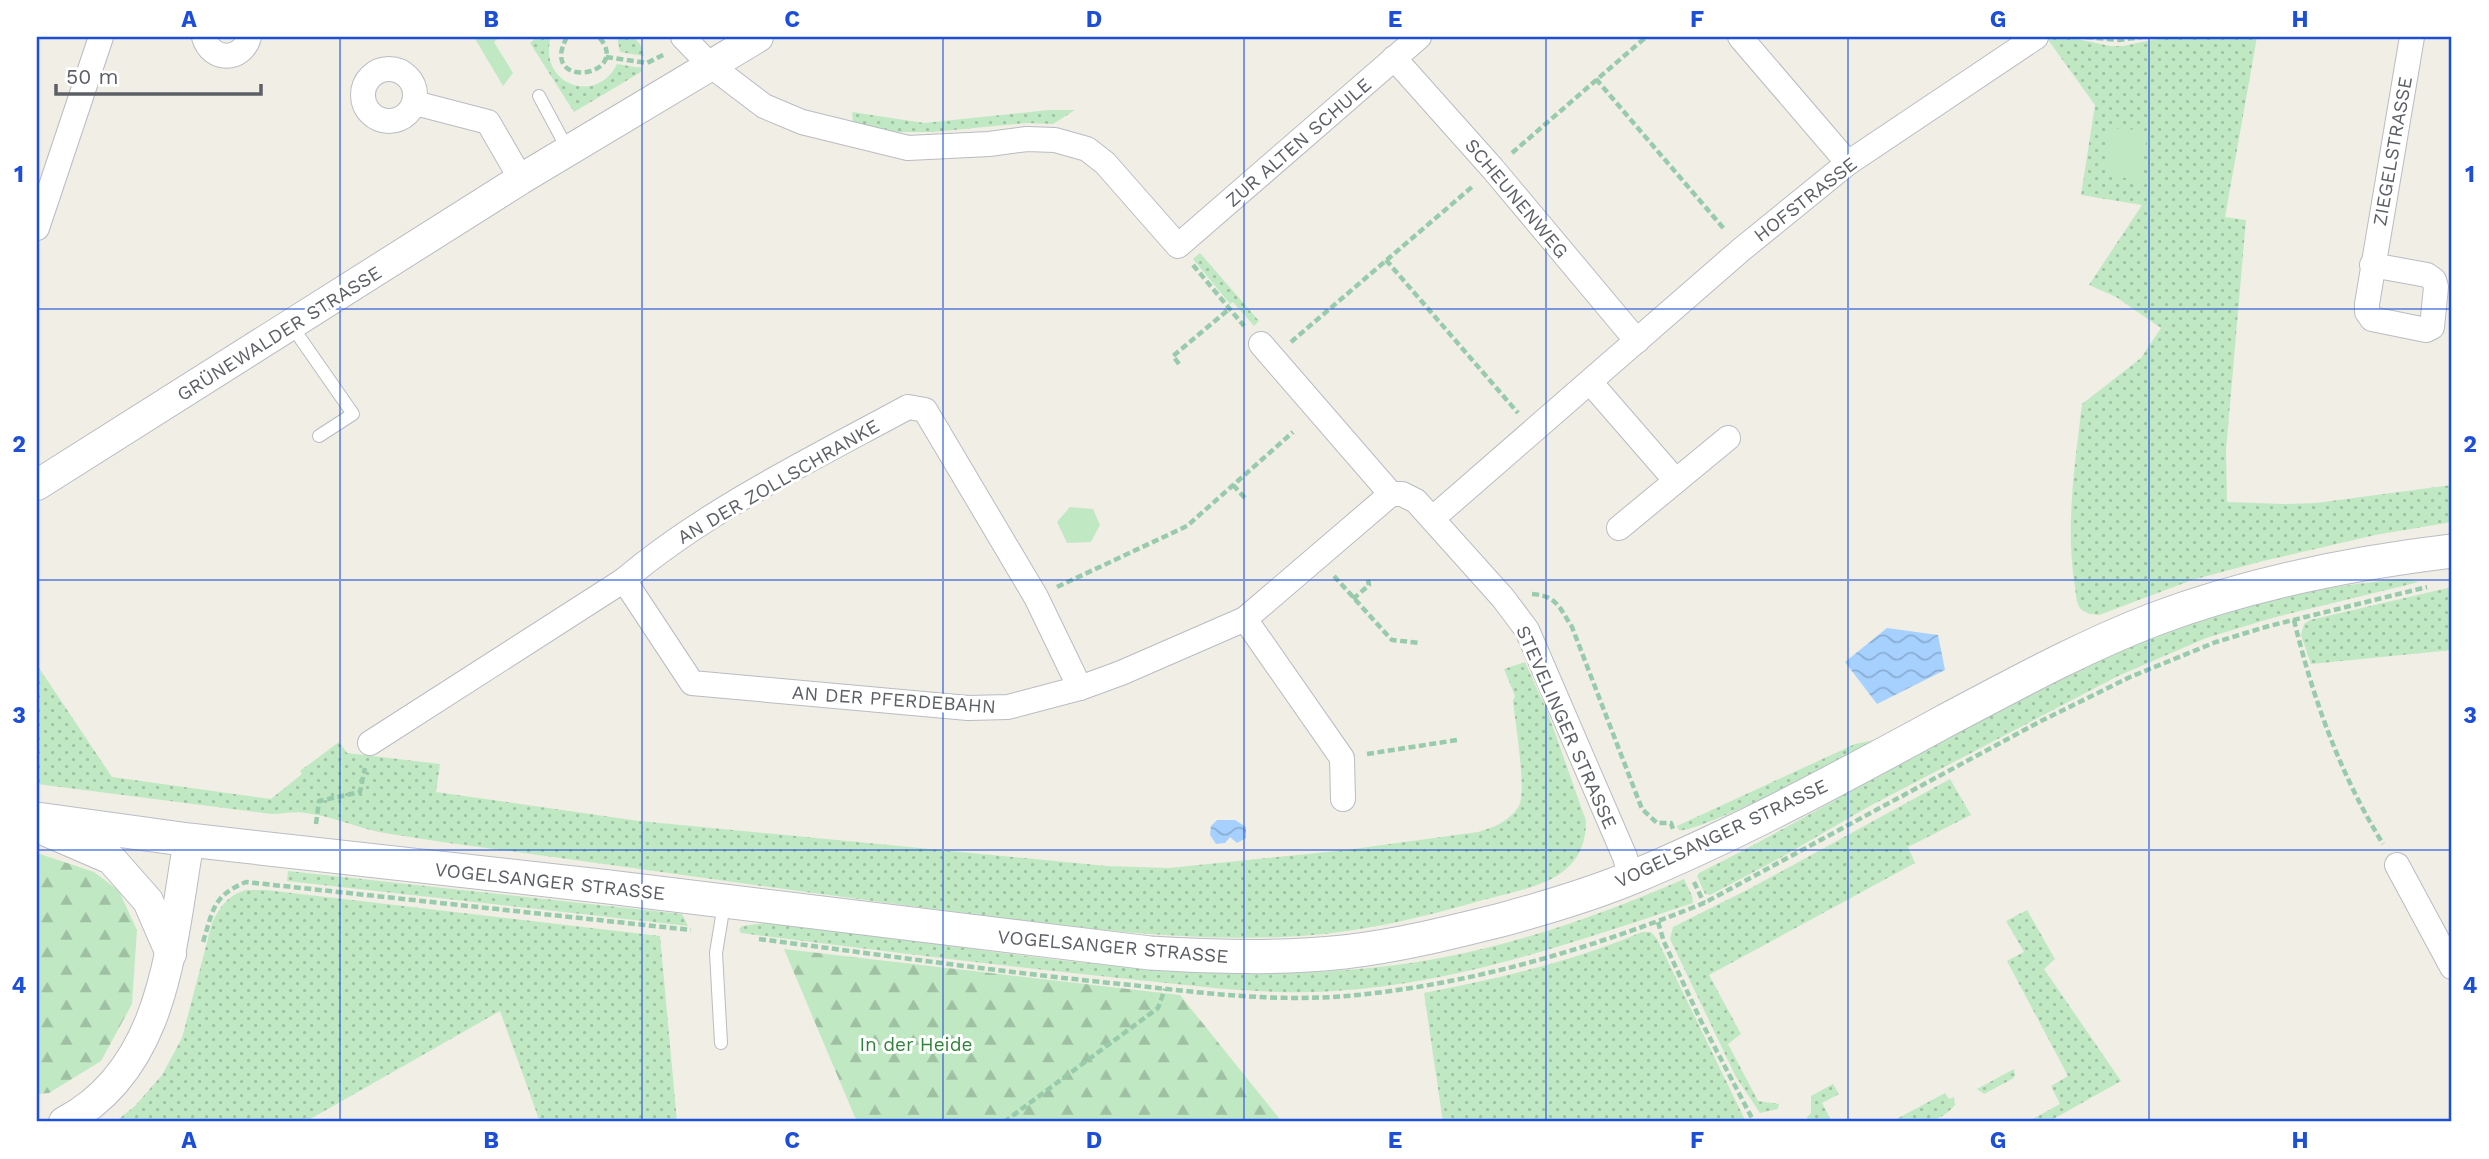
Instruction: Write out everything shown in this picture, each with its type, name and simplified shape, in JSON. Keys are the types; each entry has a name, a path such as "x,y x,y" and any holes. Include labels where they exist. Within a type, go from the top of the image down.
{"main road":[{"name":"VOGELSANGER STRASSE","path":"37,819 189,840 1150,953 1227,957 1345,952 1454,932 1544,908 1631,878 1802,797 2073,654 2154,620 2224,596 2288,579 2351,565 2452,551"}],"street":[{"path":"37,228 101,37"},
{"path":"204,37 212,51 229,57 245,48 249,37"},
{"name":"GRÜNEWALDER STRASSE","path":"37,485 521,179 758,37"},
{"name":"ZUR ALTEN SCHULE","path":"1178,246 1419,37"},
{"path":"1740,37 1849,163"},
{"name":"HOFSTRASSE","path":"1433,518 1742,249 1849,163 2036,37"},
{"name":"ZIEGELSTRASSE","path":"2372,265 2412,37"},
{"path":"685,40 710,65 764,106 802,122 908,148 936,148 1027,139 1055,140 1087,149 1105,163 1178,246"},
{"name":"SCHEUNENWEG","path":"1394,58 1493,169 1637,341"},
{"path":"415,103 488,122 521,179"},
{"name":"STEVELINGER STRASSE","path":"1267,351 1391,495 1402,494 1416,500 1433,518 1503,598 1527,631 1625,858 1631,878"},
{"path":"1590,382 1676,481"},
{"name":"AN DER ZOLLSCHRANKE","path":"370,743 624,580 653,555 689,531 908,407 925,410 1030,586 1080,688"},
{"path":"1619,528 1728,438"},
{"name":"AN DER PFERDEBAHN","path":"624,580 692,683 968,708 1008,707 1080,688 1121,673 1245,619 1391,495"},
{"path":"1245,619 1342,758 1343,799"},
{"path":"37,827 110,859 148,901 171,954"},
{"path":"64,1122 104,1094 133,1059 158,1003 171,954 189,840"},
{"path":"2397,866 2452,967"}],"lane":[{"path":"539,96 568,150"},
{"path":"291,325 353,414 319,436"},
{"path":"721,1043 716,953 725,901"}],"path":[{"path":"567,37 561,47 562,61 572,72 586,74 598,69 606,57 604,43 599,37"},
{"path":"1493,169 1646,37"},
{"path":"2086,37 2119,40 2142,37"},
{"path":"606,57 647,63 685,40"},
{"path":"1596,79 1742,249"},
{"path":"1178,246 1228,310 1267,351 1386,260 1472,187"},
{"path":"1386,260 1533,431"},
{"path":"1179,364 1173,356 1228,310"},
{"path":"1070,581 1187,526 1293,432"},
{"path":"1233,485 1245,498"},
{"path":"1318,557 1392,640 1420,643"},
{"path":"1353,599 1369,585 1368,580"},
{"path":"273,884 718,933 1165,989 1318,997 1387,991 1508,967 1658,922 1704,903 2039,722 2130,677 2216,642 2432,586"},
{"path":"1503,598 1524,593 1548,595 1554,600 1572,626 1642,809 1657,823 1671,823 1681,855"},
{"path":"2294,620 2307,674 2330,740 2360,806 2397,866"},
{"path":"1342,758 1457,740"},
{"path":"312,854 320,802 360,792 370,743"},
{"path":"1658,922 1664,942 1696,1010 1754,1122"},
{"path":"1004,1122 1158,1008 1165,989"}],"green space":[{"path":"474,37 500,37 494,42 513,73 503,86"},
{"path":"537,37 551,37 549,53 552,67 560,77 571,84 596,84 608,77 617,64 642,68 641,72 574,112 530,43"},
{"path":"617,37 634,37 642,47 644,56 620,52"},
{"path":"2046,37 2068,37 2123,46 2167,37 2257,37 2225,217 2246,220 2226,450 2227,502 2316,503 2452,485 2452,522 2375,535 2263,561 2192,580 2099,615 2086,613 2080,608 2076,598 2072,564 2071,519 2082,404 2141,358 2161,328 2116,297 2089,285 2142,205 2081,195 2095,105"},
{"path":"1049,110 1075,110 1053,124 1026,123 933,132 895,132 853,123 852,112 924,123"},
{"path":"2109,128 2141,130 2147,136 2140,181 2105,174"},
{"path":"1200,253 1259,321 1254,326 1233,302 1230,304 1193,259"},
{"path":"1070,507 1093,509 1100,525 1091,542 1067,543 1057,522"},
{"path":"2405,579 2419,582 2272,618 2206,638 2118,676 1868,807 1710,895 1705,894 1697,876 1975,722 2116,653 2189,624 2264,601 2334,587"},
{"path":"2452,587 2452,650 2311,664 2301,635 2304,624 2310,620"},
{"path":"1525,662 1548,713 1586,821 1584,841 1577,857 1566,869 1552,878 1519,891 1393,923 1301,936 1253,938 1157,935 1061,925 440,842 379,832 306,813 272,814 37,784 37,665 112,777 271,799 302,774 300,771 339,742 347,753 440,764 436,792 639,821 1107,866 1169,868 1346,850 1478,832 1501,823 1519,806 1522,786 1513,701 1515,696 1504,669"},
{"path":"1874,740 1855,753 1740,809 1691,828 1679,830 1677,826 1855,744"},
{"path":"1950,779 1971,815 1908,847 1915,863 1709,975 1741,1034 1728,1044 1758,1101 1779,1104 1778,1109 1760,1113 1736,1077 1670,939 1673,927 1751,888"},
{"path":"37,853 94,872 119,891 137,930 132,1004 101,1061 49,1093 37,1094"},
{"path":"288,871 682,914 688,926 287,881"},
{"path":"1684,879 1693,903 1605,932 1472,970 1381,987 1335,991 1281,992 1200,987 836,945 741,933 739,929 742,926 765,923 1044,958 1161,969 1278,973 1337,971 1433,959 1507,943 1579,920"},
{"path":"246,890 266,890 660,936 677,1122 540,1122 500,1011 305,1122 115,1122 135,1106 162,1075 182,1038 212,923 225,902"},
{"path":"2027,910 2055,959 2044,969 2121,1081 2048,1122 2027,1122 2060,1104 2051,1086 2068,1076 2007,961 2024,952 2006,921"},
{"path":"1642,932 1651,932 1657,939 1746,1122 1443,1122 1424,993 1562,961"},
{"name":"In der Heide","path":"784,949 1180,995 1282,1122 857,1122"},
{"path":"2014,1069 2015,1076 2012,1079 1984,1094 1977,1089"},
{"path":"1833,1084 1839,1094 1822,1103 1832,1122 1808,1122 1811,1096"},
{"path":"1945,1093 1949,1099 1954,1097 1955,1105 1941,1117 1926,1122 1891,1122"}],"water":[{"path":"1887,628 1938,635 1945,670 1877,704 1845,662"},
{"path":"1217,820 1235,820 1246,827 1246,838 1237,843 1230,837 1225,843 1216,844 1210,835 1211,826"}]}
